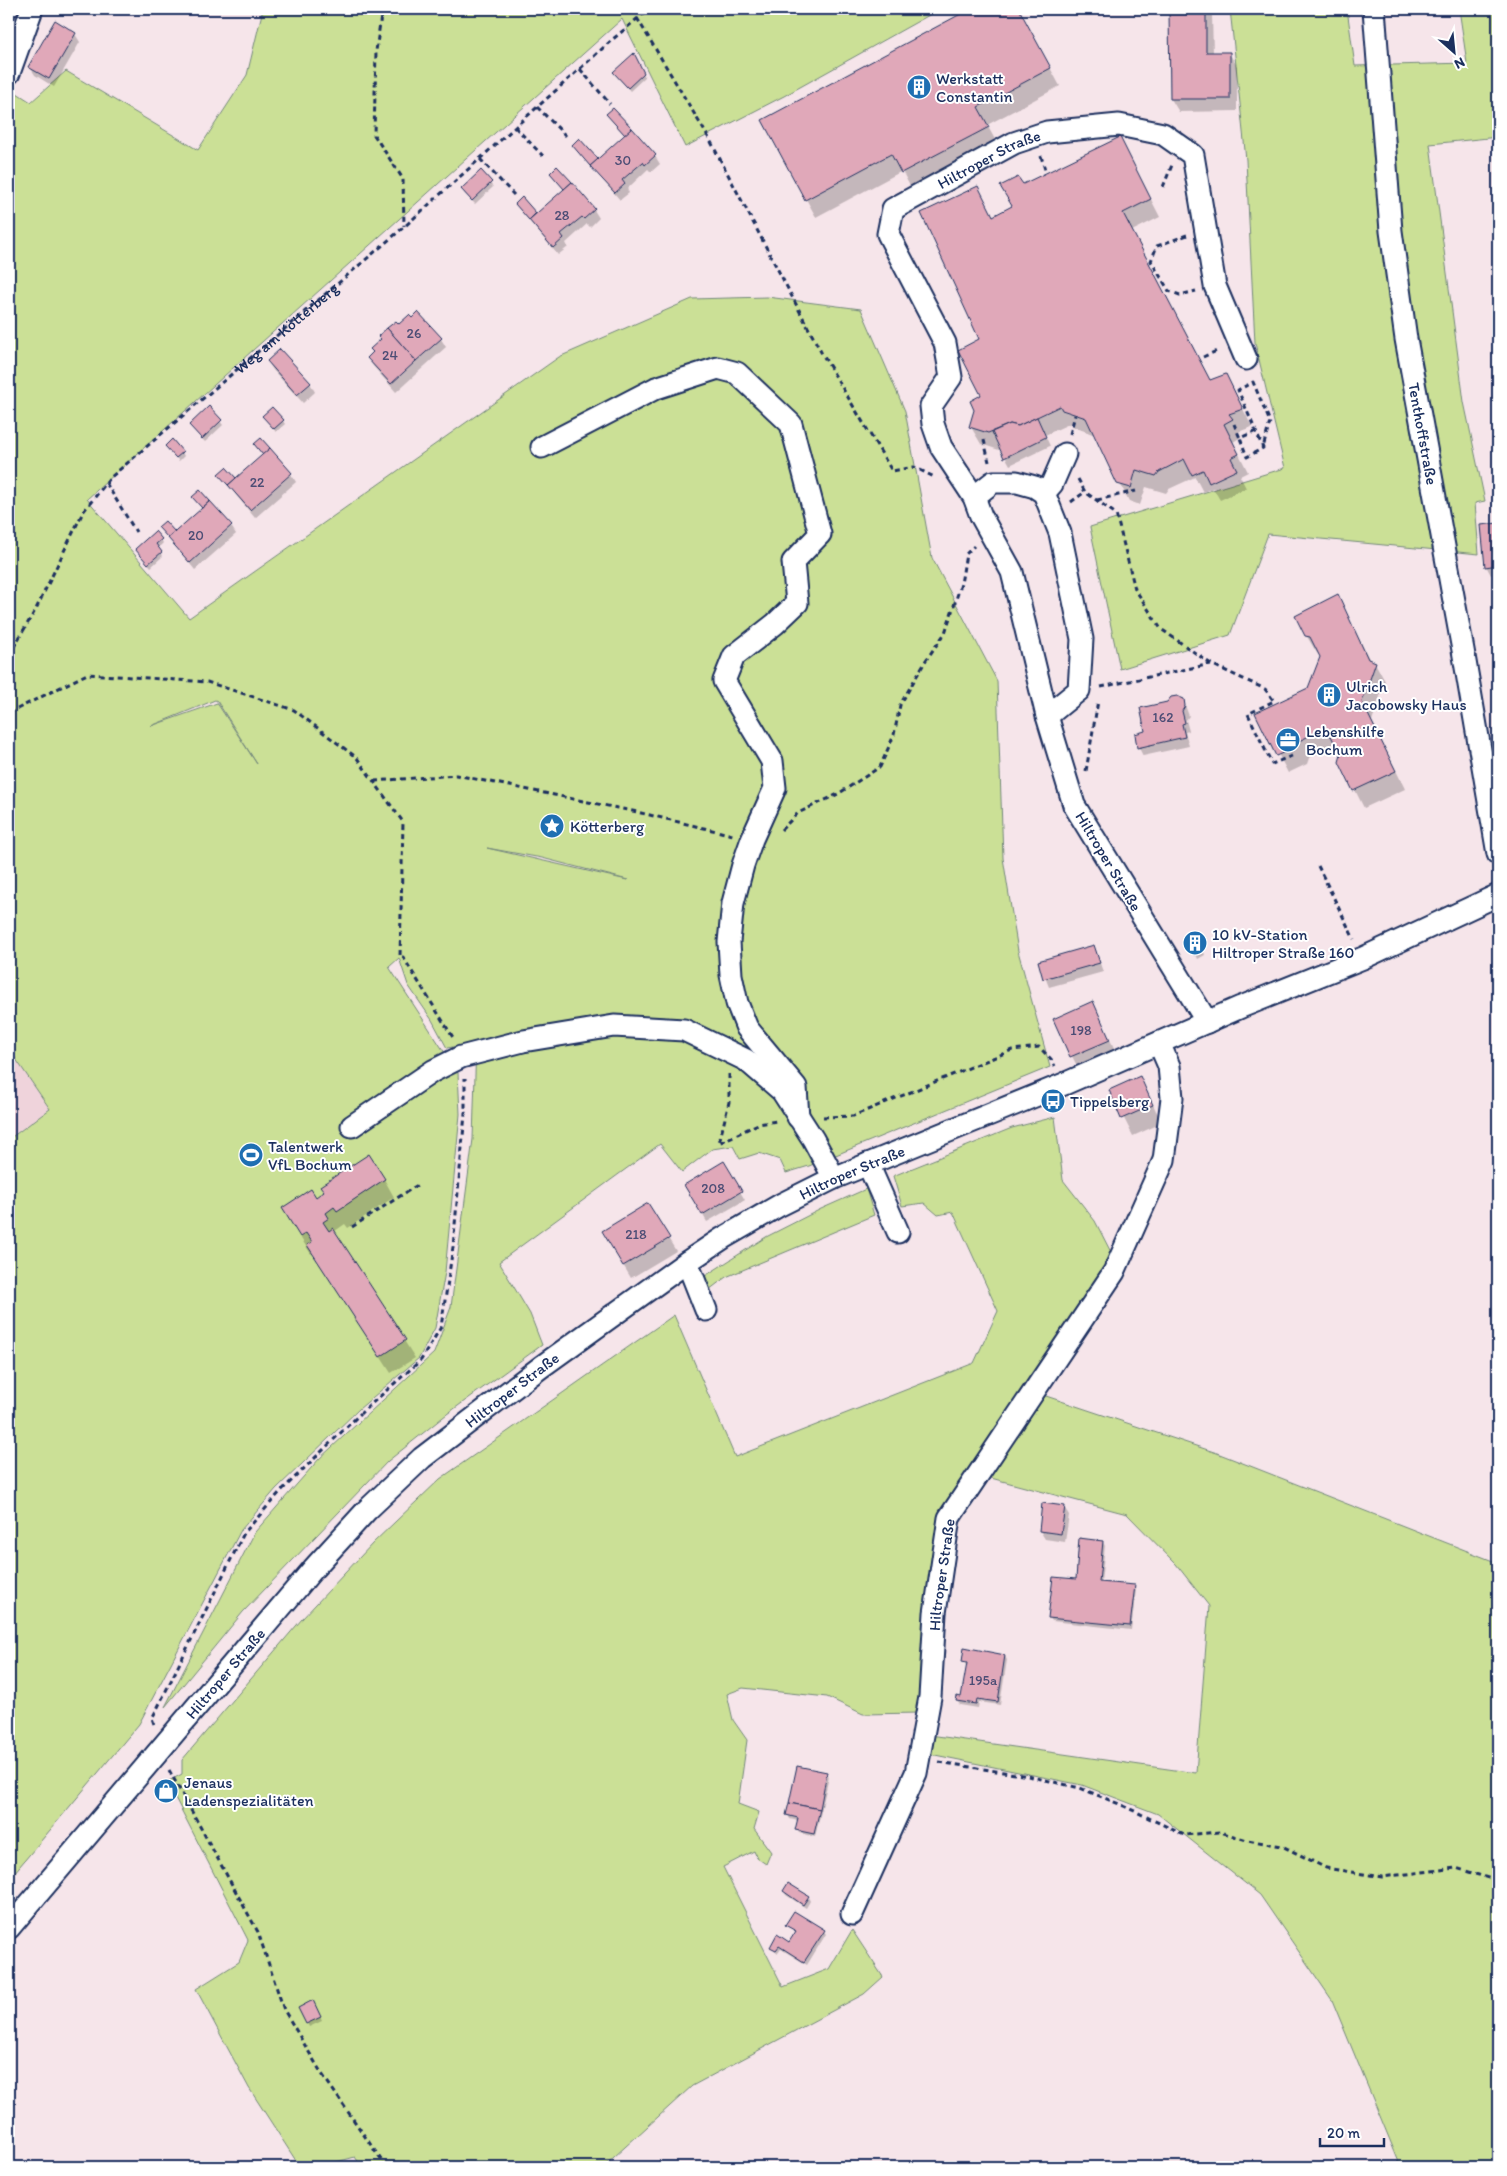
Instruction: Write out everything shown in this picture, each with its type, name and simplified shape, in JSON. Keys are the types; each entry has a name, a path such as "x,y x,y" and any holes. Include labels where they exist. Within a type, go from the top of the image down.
{"street":[{"path":"9,73 32,9"},
{"name":"Tenthoffstraße","path":"1374,9 1391,231 1406,339 1498,854"},
{"name":"Hiltroper Straße","path":"1207,1022 1074,805 1047,716 1012,572 990,529 981,516 974,498 941,447 936,432 931,406 951,377 945,343 888,234 893,209 1014,144 1047,132 1119,125 1163,134 1193,155 1215,286 1246,359"},
{"path":"542,447 656,388 718,368 737,373 791,424 820,534 793,562 797,603 775,624 734,656 724,681 772,761 775,788 752,839 743,865 734,904 729,942 731,975 736,1003 747,1028 796,1087 798,1117"},
{"path":"1044,493 1052,484 1065,454"},
{"path":"974,498 993,482 1017,482 1035,487 1044,493 1060,533 1082,639 1079,690 1047,716"},
{"name":"Hiltroper Straße","path":"9,1928 314,1568 367,1510 422,1458 541,1367 687,1262 723,1238 834,1178 1364,958 1498,895"},
{"path":"352,1126 433,1071 461,1057 524,1041 614,1026 684,1030 746,1060 782,1091 813,1139 834,1178"},
{"name":"Hiltroper Straße","path":"852,1914 916,1773 930,1697 935,1613 949,1518 1114,1272 1164,1160 1172,1098 1169,1066 1159,1043"},
{"path":"868,1164 898,1232"},
{"path":"687,1262 706,1310"}],"path":[{"path":"382,9 376,51 374,135 403,179 404,227"},
{"name":"Weg am Kötterberg","path":"9,655 36,608 83,512 111,477 404,227 613,38 649,9"},
{"path":"637,18 710,140 821,352 876,441 885,462 892,471 914,467 940,480"},
{"path":"580,69 610,104"},
{"path":"537,108 568,138"},
{"path":"515,127 542,156"},
{"path":"480,159 514,194"},
{"path":"1208,246 1191,234 1157,246 1151,261 1169,291 1180,295 1215,286"},
{"path":"1203,357 1222,349"},
{"path":"1234,424 1247,457 1263,448 1270,422 1253,382 1238,390 1263,448"},
{"path":"1240,438 1256,432"},
{"path":"106,483 136,532"},
{"path":"1097,500 1136,491"},
{"path":"1085,492 1116,514 1135,589 1162,629 1211,664 1266,689 1274,701 1248,714 1272,764 1294,755"},
{"path":"778,833 798,813 838,794 880,767 894,735 900,705 926,660 945,634 961,584 966,554 990,529"},
{"path":"1085,774 1101,686 1211,664"},
{"path":"9,713 87,674 207,682 294,710 357,758 403,822 400,958 403,957 455,1039 461,1057 465,1084 465,1114 453,1247 441,1327 421,1360 280,1492 244,1533 152,1718 160,1748 174,1780 258,1932 284,2010 322,2074 386,2167"},
{"path":"373,781 456,775 637,812 752,839"},
{"path":"1318,866 1364,958"},
{"path":"728,1051 729,1102 719,1143 758,1124 798,1117 853,1116 1012,1050 1039,1047 1051,1059 1064,1084"},
{"path":"352,1227 420,1184"},
{"path":"921,1749 940,1763 1028,1776 1080,1788 1124,1806 1184,1835 1220,1832 1247,1840 1282,1846 1326,1868 1382,1877 1456,1868 1498,1881"}],"shaded area":[{"path":"9,1049 50,1109 9,1139"}],"green space":[{"path":"263,9 940,9 784,96 685,147 622,19 87,499 189,618 559,357 692,299 767,297 861,309 905,411 932,558 997,681 1003,858 1018,951 1050,1067 809,1166 786,1173 780,1160 759,1153 740,1159 733,1146 712,1149 682,1172 660,1144 499,1262 530,1314 542,1345 447,1414 388,1461 243,1612 165,1707 255,1532 319,1459 434,1353 451,1307 473,1139 476,1043 447,1048 432,1020 408,985 399,958 389,967 458,1073 460,1114 445,1272 435,1328 419,1358 359,1409 276,1489 241,1530 139,1724 9,1879 9,1139 50,1109 9,1049 9,88 31,102 66,71 198,150 247,75","holes":["215,700 217,701 257,764 217,703 151,726","487,848 542,858 628,880 627,880"]},
{"path":"1230,9 1347,9 1355,66 1467,63 1459,9 1498,9 1498,137 1430,144 1464,402 1485,501 1475,503 1479,554 1268,534 1230,635 1120,669 1090,527 1285,468 1255,343 1246,160"},
{"path":"1055,1117 1063,1180 1095,1221 1116,1262 1043,1395 1217,1453 1498,1563 1498,2167 1401,2167 1332,2000 1260,1895 1158,1814 1082,1785 930,1754 930,1735 1196,1773 1209,1606 1176,1564 1127,1514 987,1477 943,1519 923,1637 919,1713 863,1714 827,1697 743,1688 727,1694 733,1720 747,1740 738,1804 759,1812 754,1829 771,1852 766,1864 757,1858 754,1851 723,1867 783,1987 829,1969 852,1930 883,1977 864,1994 692,2086 603,2167 362,2167 355,2157 318,2167 300,2167 249,2088 196,1989 239,1962 248,1940 167,1782 182,1774 182,1760 302,1619 373,1543 440,1479 674,1315 735,1457 974,1363 998,1311 953,1212 938,1215 924,1203 902,1206 893,1176 1012,1128"},
{"path":"866,1189 874,1215 726,1277 709,1290 705,1276 766,1237"}],"building":[{"name":"Werkstatt Constantin","path":"970,9 1019,9 1051,68 978,107 989,127 901,173 891,154 805,200 762,120"},
{"path":"1169,9 1206,9 1206,52 1230,52 1230,99 1170,99"},
{"path":"55,20 76,33 49,79 28,67"},
{"path":"634,53 644,73 628,88 613,72"},
{"path":"613,108 632,128 625,135 606,114"},
{"path":"632,128 656,155 645,165 643,162 622,180 625,184 615,193 590,166"},
{"path":"1120,137 1151,199 1123,213 1210,380 1226,374 1243,409 1229,414 1233,419 1224,424 1239,454 1231,458 1237,470 1209,483 1203,470 1192,475 1184,459 1159,472 1156,476 1136,470 1131,488 1117,484 1086,418 1062,410 1060,406 1018,426 1010,424 988,433 969,427 974,410 970,401 981,395 958,350 979,339 921,213 978,186 993,216 1012,206 1000,186 1018,177 1023,184"},
{"path":"579,138 598,159 590,166 572,145"},
{"path":"557,166 572,182 564,189 550,173"},
{"path":"481,170 492,182 472,201 461,189"},
{"path":"572,182 595,209 584,219 582,217 561,234 564,238 553,248 529,220"},
{"path":"522,197 536,213 529,220 515,204"},
{"path":"418,312 442,338 416,361 387,328 396,321 399,324 409,315 412,318"},
{"path":"387,328 416,361 391,384 367,358 373,352 370,349 381,339 378,336"},
{"path":"280,349 311,383 297,395 267,361"},
{"path":"209,406 222,420 202,439 189,425"},
{"path":"272,407 284,420 274,429 262,416"},
{"path":"1037,417 1046,437 1004,458 992,432 1010,424 1018,426"},
{"path":"261,438 270,448 263,455 254,444"},
{"path":"172,439 183,452 176,458 165,446"},
{"path":"270,448 292,473 250,510 228,485"},
{"path":"226,467 236,478 228,485 218,474"},
{"path":"200,490 210,501 202,508 192,497"},
{"path":"210,501 232,525 190,563 168,538"},
{"path":"165,521 175,532 168,538 158,527"},
{"path":"1498,523 1498,565 1485,567 1481,525"},
{"path":"155,531 162,539 156,544 162,552 148,564 135,549"},
{"name":"Ulrich Jacobowsky Haus","path":"1338,594 1368,659 1376,662 1362,702 1396,771 1353,791 1339,762 1341,755 1331,736 1319,731 1299,741 1298,746 1276,756 1255,713 1308,688 1320,657 1310,637 1305,636 1295,616"},
{"path":"1177,696 1184,699 1185,706 1182,711 1185,723 1182,724 1185,737 1137,748 1135,734 1145,731 1140,708 1167,702 1171,697"},
{"name":"10 kV-Station Hiltroper Straße 160","path":"1195,931 1204,951 1194,955 1186,935"},
{"path":"1094,945 1100,963 1043,979 1038,961"},
{"path":"1093,1001 1110,1040 1070,1057 1053,1019"},
{"path":"1140,1076 1153,1105 1121,1119 1109,1090"},
{"path":"369,1154 385,1179 337,1211 334,1207 326,1213 329,1218 323,1222 329,1231 333,1228 406,1340 380,1357 307,1245 312,1242 306,1233 300,1237 282,1208 311,1189 316,1197 324,1191 320,1186"},
{"path":"724,1161 742,1191 702,1215 684,1185"},
{"path":"648,1203 670,1238 623,1266 602,1231"},
{"path":"1042,1503 1065,1506 1061,1534 1039,1531"},
{"path":"1079,1538 1103,1541 1099,1582 1135,1585 1130,1626 1048,1618 1053,1577 1076,1579"},
{"path":"964,1647 1005,1655 998,1702 977,1699 976,1704 956,1701 957,1696 961,1697 967,1663 962,1662"},
{"path":"797,1766 827,1772 820,1809 789,1803"},
{"path":"789,1803 820,1809 814,1834 795,1830 798,1818 786,1815"},
{"path":"788,1883 809,1896 803,1905 783,1891"},
{"path":"794,1911 825,1930 804,1962 779,1946 776,1950 770,1947 777,1934 789,1942 796,1931 785,1925"},
{"path":"313,2000 321,2017 306,2024 298,2008"}],"place":[{"name":"Werkstatt Constantin","path":"919,87"},
{"name":"Ulrich Jacobowsky Haus","path":"1329,695"},
{"name":"Lebenshilfe Bochum","path":"1288,740"},
{"name":"Kötterberg","path":"552,826"},
{"name":"10 kV-Station Hiltroper Straße 160","path":"1195,943"},
{"name":"Tippelsberg","path":"1053,1101"},
{"name":"Talentwerk VfL Bochum","path":"251,1155"},
{"name":"Jenaus Ladenspezialitäten","path":"166,1791"}]}
